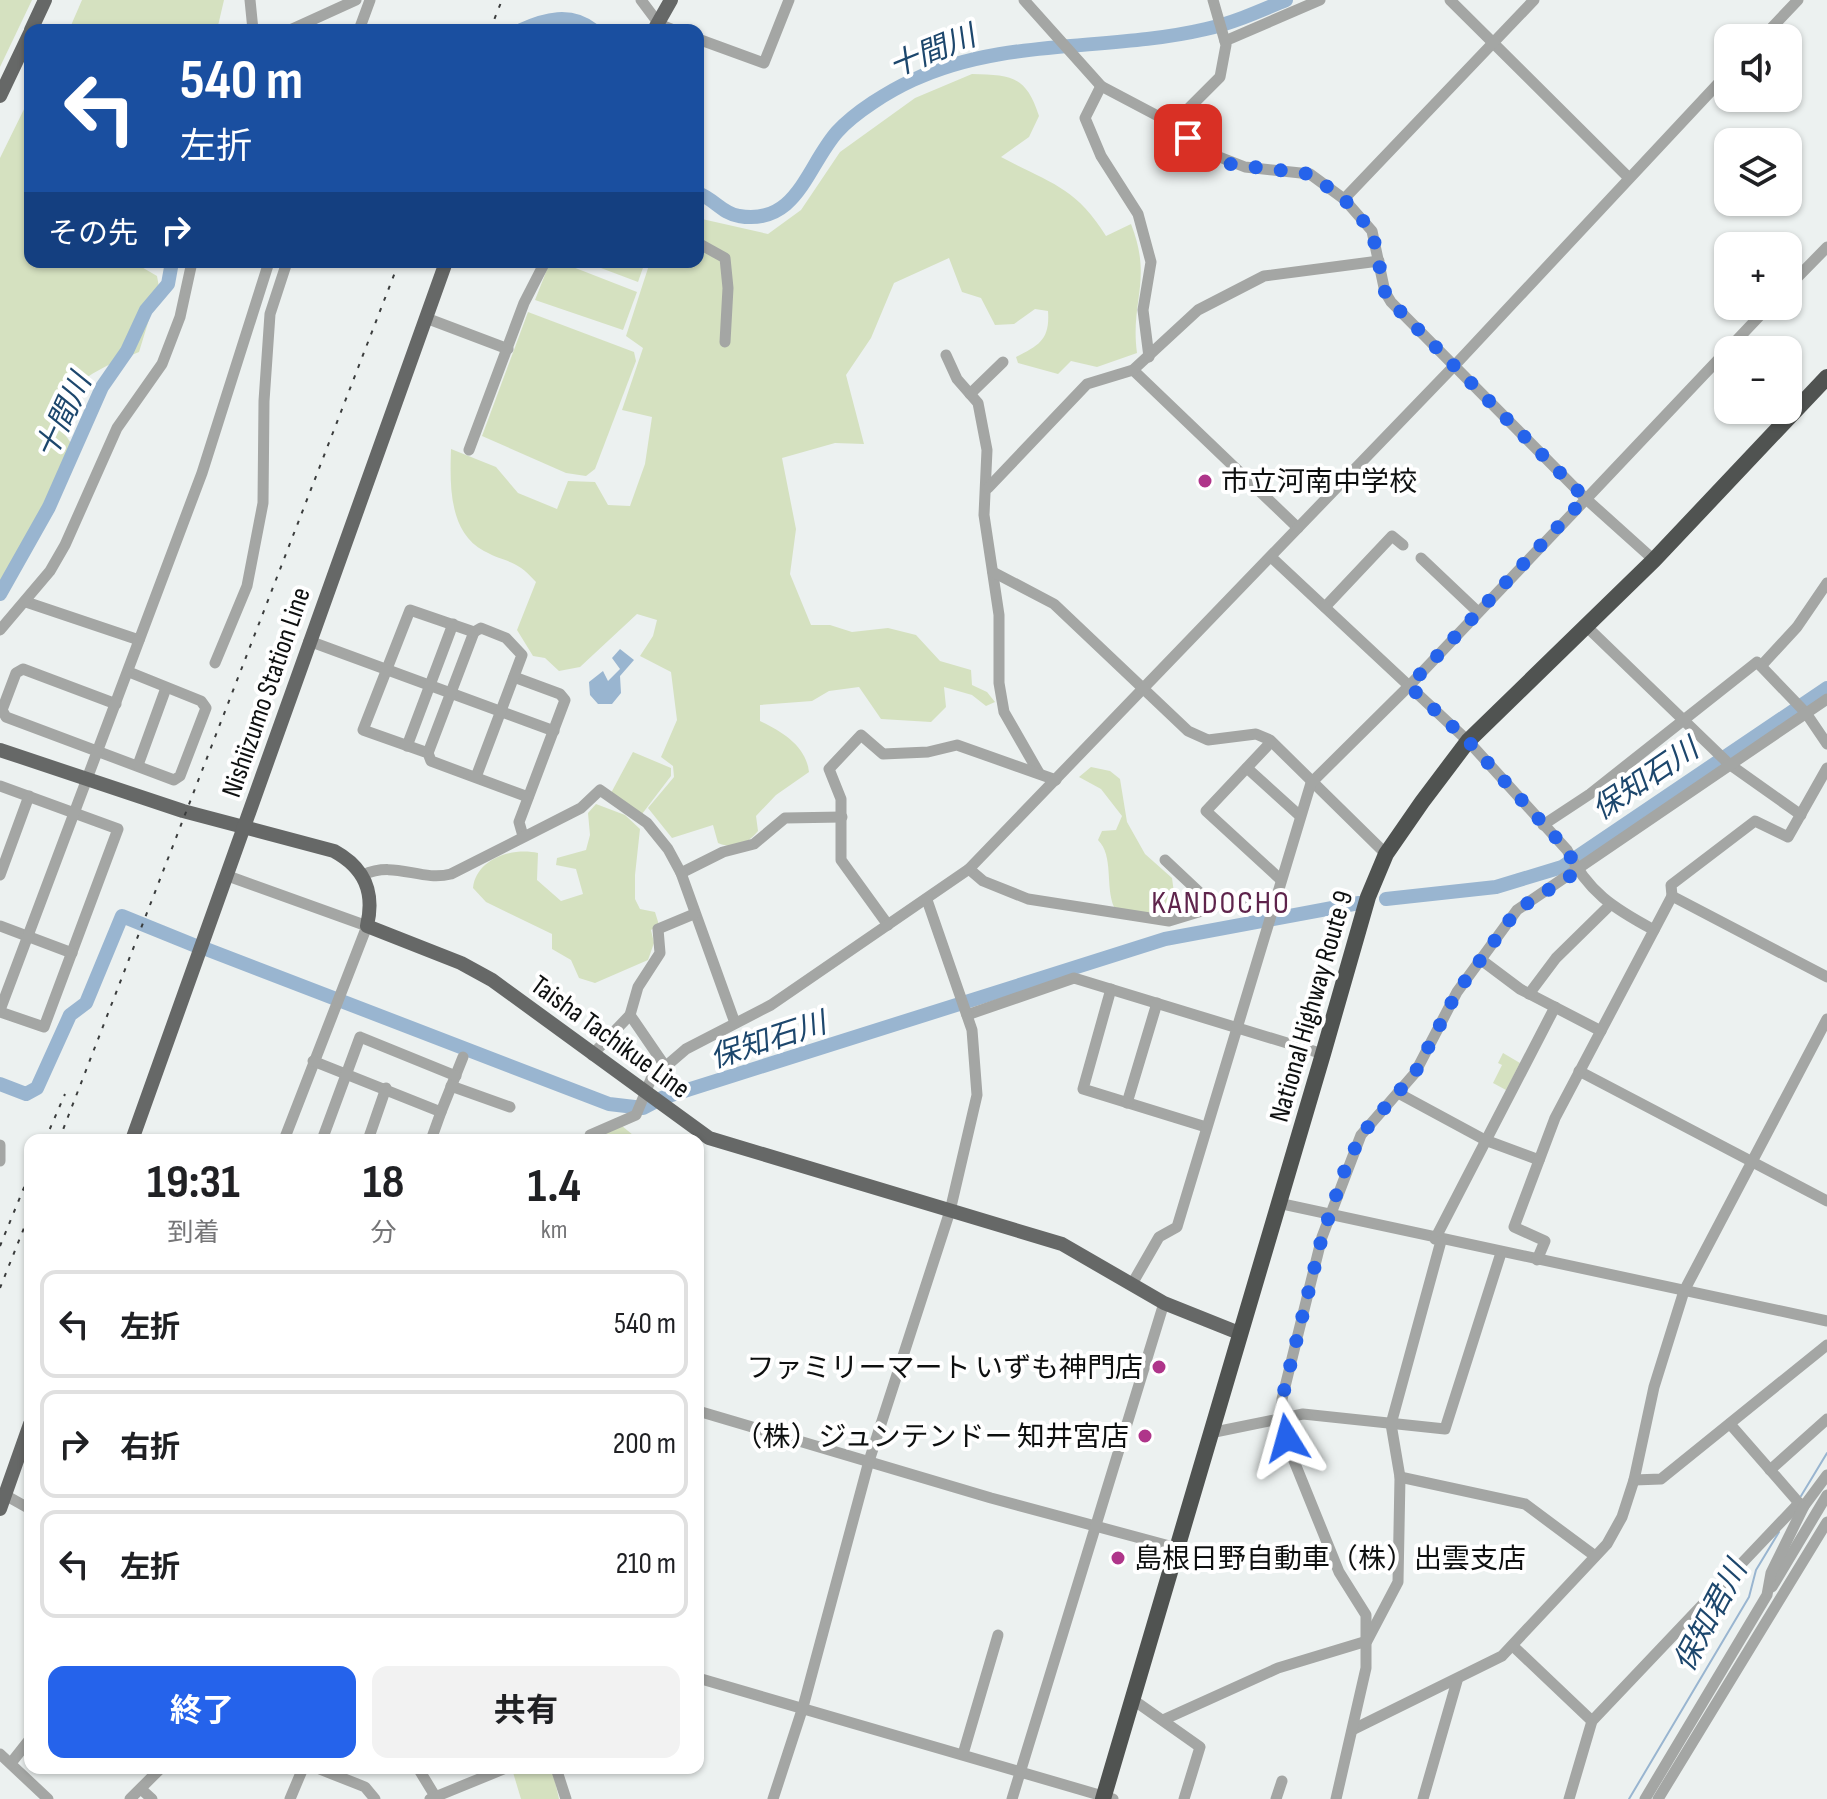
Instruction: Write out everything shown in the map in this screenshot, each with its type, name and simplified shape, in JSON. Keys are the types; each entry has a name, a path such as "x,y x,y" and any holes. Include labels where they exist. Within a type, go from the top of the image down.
{"highway":[{"name":"National Highway Route 9","path":"1106,1798 1132,1699 1323,1054 1346,965 1386,854 1468,741 1654,560 1827,377"}],"main road":[{"path":"34,24 45,0"},
{"path":"658,24 671,0"},
{"path":"0,96 24,46"},
{"name":"Nishiizumo Station Line","path":"134,1134 444,268"},
{"path":"0,750 88,782 334,851 354,864 363,875 371,897 367,926"},
{"name":"Taisha Tachikue Line","path":"367,926 461,963 492,980 649,1100 728,1146 1062,1244 1164,1303 1239,1333"},
{"path":"2,1502 24,1441"}],"street":[{"path":"250,0 252,24"},
{"path":"302,24 340,4 356,0"},
{"path":"361,24 370,0"},
{"path":"641,0 654,24"},
{"path":"704,41 764,63 789,0"},
{"path":"1024,0 1101,86 1173,124 1219,160 1245,167 1310,174 1344,199 1372,231 1391,302 1585,498 1654,560"},
{"path":"1173,124 1220,77 1225,39 1216,4 1230,0"},
{"path":"1225,39 1320,0"},
{"path":"1450,0 1628,177"},
{"path":"1344,199 1534,0"},
{"path":"1775,24 1798,0"},
{"path":"1101,86 1085,118 1101,156 1122,185 1142,226 1151,262 1143,310 1149,357"},
{"path":"592,1134 636,1115 649,1100 665,1066 686,1049 771,1005 969,869 1455,365 1714,88"},
{"path":"704,246 725,258 728,288 725,342"},
{"path":"1802,273 1827,247"},
{"path":"988,488 1087,384 1133,370 1198,310 1264,276 1379,261"},
{"path":"0,630 26,602 65,545 117,428 169,350 190,268"},
{"path":"0,786 74,812 118,829 44,1027 0,1011 74,812 88,782 202,473 267,268"},
{"path":"215,663 247,586 263,503 264,401 270,314 285,268"},
{"path":"469,450 524,303 542,268"},
{"path":"426,318 508,349"},
{"path":"1132,1284 1159,1237 1177,1227 1272,902 1311,783 1409,686 1756,320"},
{"path":"946,355 957,379 978,403 987,450 984,471 988,488 984,515 999,615 999,683 1004,712 1039,773"},
{"path":"970,394 1003,362"},
{"path":"1133,370 1298,528"},
{"path":"1325,607 1392,536 1403,545"},
{"path":"1271,557 1468,741 1567,850 1578,871 1609,906 1654,930"},
{"path":"1421,558 1478,612"},
{"path":"993,572 1054,604 1188,731 1208,740 1256,734 1271,742 1386,854"},
{"path":"1761,666 1797,627 1827,583"},
{"path":"26,602 139,640"},
{"path":"428,753 363,730 410,610 474,632"},
{"path":"407,746 453,624"},
{"path":"1587,627 1729,764 1801,815"},
{"path":"476,777 522,655 506,638 481,628 474,632 428,753 431,761 528,797"},
{"path":"309,641 554,731"},
{"path":"1543,825 1590,794 1757,662 1806,713 1827,744"},
{"path":"116,704 23,669 16,673 2,710 6,717 174,780 180,776 206,708 201,701 129,672"},
{"path":"514,677 560,694 565,700 519,822 523,836"},
{"path":"138,765 166,688"},
{"path":"1336,1799 1354,1729 1367,1641 1366,1615 1339,1572 1292,1456 1282,1421 1282,1399 1330,1215 1361,1135 1415,1073 1457,992 1517,910 1827,699"},
{"path":"888,925 841,860 841,799 829,769 861,735 883,754 928,752 957,745 1056,780"},
{"path":"1271,742 1206,811 1280,879"},
{"path":"1247,768 1300,816"},
{"path":"1537,1260 1545,1241 1514,1227 1555,1118 1672,896 1671,885 1755,821 1788,837 1827,768"},
{"path":"363,875 380,867 441,876 470,865 581,808 600,790 647,823 668,849 681,873 735,1023"},
{"path":"0,875 29,796"},
{"path":"681,873 723,852 754,844 785,818 842,817"},
{"path":"1165,860 1215,907"},
{"path":"969,869 983,881 1028,899 1169,921 1215,907 1272,902"},
{"path":"228,876 367,926 286,1134"},
{"path":"1672,896 1827,977"},
{"path":"773,1799 803,1707 869,1461 950,1211 977,1095 967,1015 927,900"},
{"path":"1529,994 1556,958 1609,906"},
{"path":"592,1055 630,1015 638,987 660,953 658,929 694,914"},
{"path":"0,926 72,953"},
{"path":"1480,959 1529,994 1601,1031"},
{"path":"967,1015 1074,978 1323,1054"},
{"path":"1111,989 1083,1089 1206,1127"},
{"path":"1127,1103 1157,1003"},
{"path":"1163,1720 1278,1668 1367,1641 1398,1582 1400,1477 1391,1424 1438,1240 1485,1140 1555,1007"},
{"path":"630,1015 665,1066"},
{"path":"1354,1729 1457,1681 1513,1646 1595,1556 1622,1517 1634,1480 1654,1387 1684,1291 1827,1019"},
{"path":"324,1134 360,1037 510,1107"},
{"path":"433,1134 463,1057"},
{"path":"313,1061 441,1112"},
{"path":"1579,1071 1827,1201"},
{"path":"370,1134 386,1088"},
{"path":"1398,1093 1485,1140 1539,1160"},
{"path":"0,1145 0,1161"},
{"path":"1278,1203 1438,1240 1827,1321"},
{"path":"1210,1433 1282,1421 1303,1414 1445,1429 1501,1253"},
{"path":"1012,1799 1164,1303"},
{"path":"1634,1480 1661,1479 1827,1345"},
{"path":"704,1413 1177,1548"},
{"path":"1770,1470 1827,1419"},
{"path":"1730,1424 1801,1504"},
{"path":"1569,1799 1592,1721 1827,1475"},
{"path":"1400,1477 1525,1504 1595,1556"},
{"path":"1645,1799 1827,1495"},
{"path":"2,1502 24,1508"},
{"path":"1767,1595 1771,1573 1801,1504"},
{"path":"1658,1799 1827,1522"},
{"path":"963,1754 998,1635"},
{"path":"1513,1646 1592,1721"},
{"path":"704,1680 1106,1798"},
{"path":"1423,1799 1457,1681"},
{"path":"1132,1699 1200,1747 1184,1799"},
{"path":"11,1763 24,1747"},
{"path":"0,1754 48,1799"},
{"path":"130,1799 155,1774"},
{"path":"290,1799 300,1774"},
{"path":"332,1774 365,1787 375,1799"},
{"path":"421,1774 433,1797 491,1774"},
{"path":"558,1774 566,1799"},
{"path":"1276,1799 1282,1781"},
{"path":"141,1789 152,1799"}],"green space":[{"path":"0,0 32,0 0,67"},
{"path":"82,0 224,0 218,24 72,24"},
{"path":"972,74 998,75 1023,85 1039,116 1029,137 1001,157 1072,196 1095,219 1106,236 1131,224 1141,276 1136,319 1137,353 1097,367 1071,361 1058,374 1018,363 1016,357 1037,345 1045,335 1048,311 1035,309 1014,324 995,325 981,298 962,292 949,258 894,283 871,338 846,375 864,444 835,443 782,458 796,529 790,574 811,625 830,625 852,632 888,628 916,635 940,661 971,670 972,685 987,692 995,702 986,706 972,695 944,687 946,707 931,722 881,719 859,687 829,691 812,701 760,705 760,721 785,735 798,747 809,772 776,795 756,816 758,831 745,843 730,846 718,843 713,825 672,838 648,808 674,777 673,766 661,757 677,720 671,672 640,656 653,636 657,620 637,614 580,667 559,671 545,658 533,656 517,630 536,582 517,565 472,543 464,532 454,506 451,449 496,467 518,493 557,509 568,481 595,482 608,505 630,506 645,464 652,417 622,410 643,348 626,336 648,268 704,268 704,219 768,234 801,210 840,152 915,98"},
{"path":"24,109 24,268 143,268 157,276 159,287 139,352 87,377 65,396 48,420 64,433 77,452 52,513 10,587 0,588 0,158"},
{"path":"548,268 575,268 637,292 623,330 535,300"},
{"path":"601,268 643,268 638,282"},
{"path":"528,312 634,352 636,361 595,469 586,476 566,473 482,436"},
{"path":"633,752 671,768 671,776 642,814 611,793"},
{"path":"1091,767 1110,771 1120,779 1127,822 1145,854 1172,878 1174,893 1163,912 1136,913 1114,907 1106,854 1098,840 1102,831 1116,830 1122,816 1101,789 1079,777"},
{"path":"596,804 625,815 640,829 635,899 640,909 655,912 659,925 651,930 654,943 648,960 595,983 579,978 571,960 552,949 552,934 486,902 473,888 481,869 497,857 528,852 538,853 537,880 561,901 583,894 576,869 556,865 557,858 586,850 590,835 588,813"},
{"path":"1503,1053 1520,1063 1506,1090 1493,1083 1502,1065 1498,1063"},
{"path":"622,1126 632,1134 605,1134"},
{"path":"514,1774 553,1774 559,1799 521,1799"}],"water":[{"path":"620,649 634,660 620,676 621,693 612,704 598,704 590,695 589,682 603,671 608,681 620,669 612,658"}],"waterway":[{"name":"十間川","path":"704,196 733,215 759,217 775,212 788,203 837,132 853,117 913,80 948,66 1020,51 1132,41 1206,29 1286,0"},
{"name":"十間川","path":"536,24 558,19 585,24"},
{"name":"十間川","path":"0,594 49,507 102,387 127,351 146,310 168,284 171,268"},
{"name":"保知石川","path":"1386,899 1496,887 1562,867 1827,688"},
{"name":"保知石川","path":"206,949 609,1104 643,1108 662,1098 1165,939 1359,903"},
{"name":"保知石川","path":"0,1084 26,1094 37,1088 70,1015 86,1003 122,916 196,946"},
{"name":"保知君川","path":"1801,1496 1827,1453"},
{"name":"保知君川","path":"1629,1799 1749,1597 1756,1570 1779,1532"}],"railway":[{"path":"492,24 502,0"},
{"path":"61,1134 397,268"},
{"path":"48,1134 65,1094"},
{"path":"0,1246 24,1188"},
{"path":"0,1288 24,1228"}],"place":[{"name":"市立河南中学校","path":"1205,481"},
{"name":"ファミリーマート いずも神門店","path":"1159,1367"},
{"name":"（株）ジュンテンドー 知井宮店","path":"1145,1436"},
{"name":"島根日野自動車（株）出雲支店","path":"1118,1558"}],"district":[{"name":"KANDOCHO","path":"1221,902"}],"route":[{"path":"1188,138 1204,151 1230,164 1310,174 1344,199 1372,231 1385,292 1391,302 1585,498 1409,686 1468,741 1567,850 1578,871 1517,910 1457,992 1415,1073 1361,1135 1344,1172 1322,1237 1282,1399 1282,1421 1287,1438"}]}
